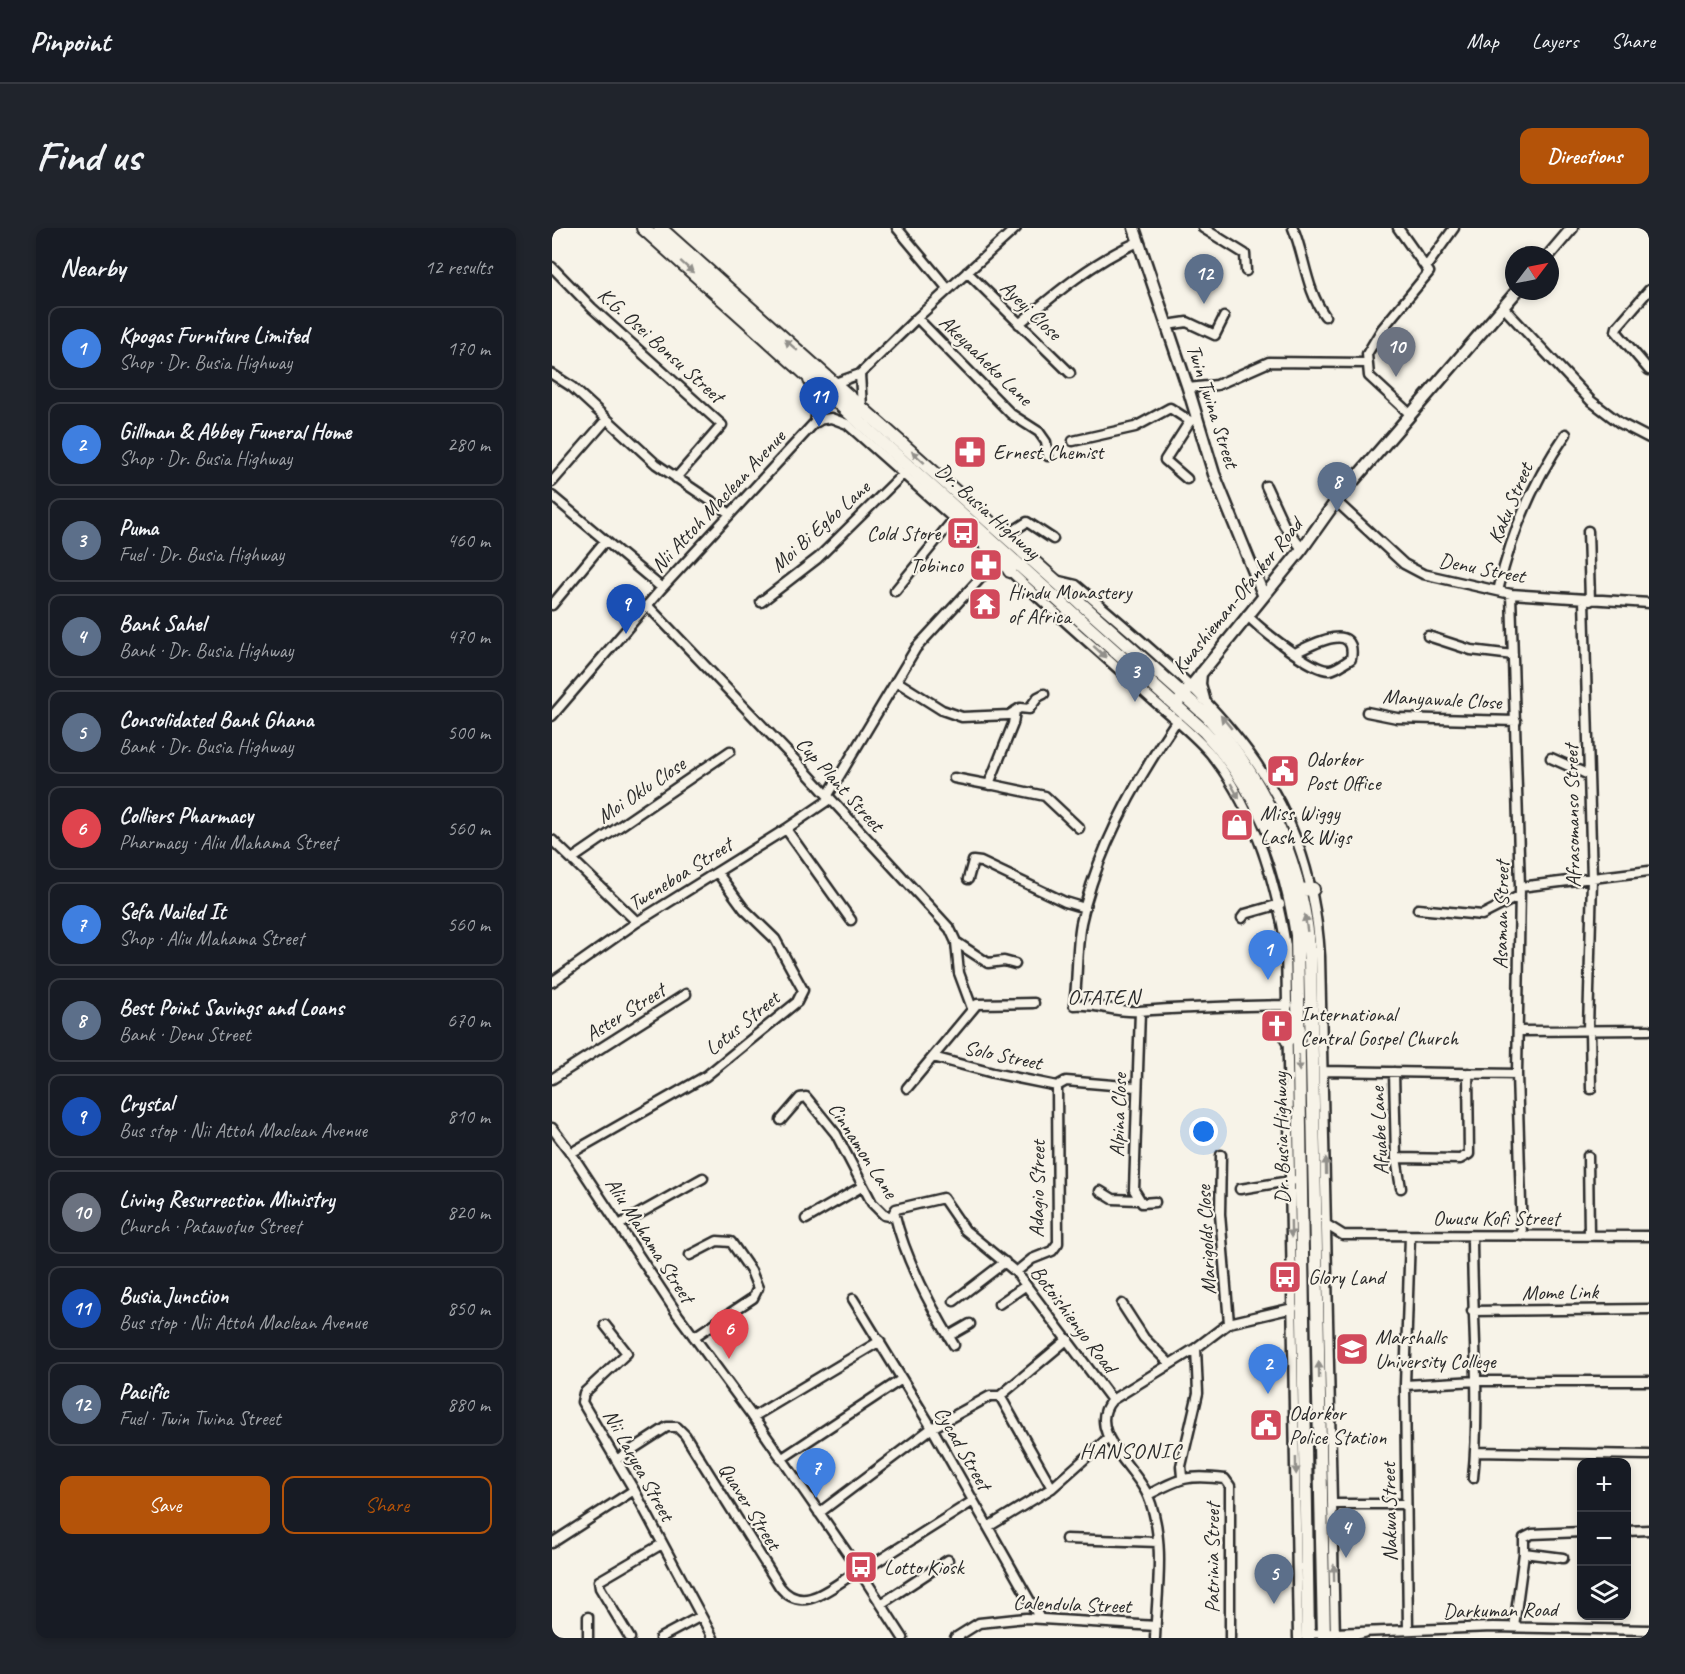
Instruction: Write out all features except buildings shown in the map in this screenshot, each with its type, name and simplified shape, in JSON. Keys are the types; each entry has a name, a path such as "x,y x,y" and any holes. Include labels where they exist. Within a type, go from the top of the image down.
{"highway":[{"name":"Dr. Busia Highway","path":"643,228 807,374 997,551 1204,731 1229,760 1250,791 1274,840 1286,879 1297,935 1299,1029 1296,1180 1303,1260 1308,1531 1319,1635"},
{"name":"Dr. Busia Highway","path":"660,228 1055,580 1187,690 1230,744 1269,806 1306,890 1310,960 1320,1404 1319,1635"},
{"path":"807,374 819,398 817,420"},
{"path":"997,551 1010,571"},
{"path":"1084,625 1107,633 1167,687 1187,690"},
{"path":"1175,706 1183,704 1188,706 1230,744"},
{"path":"1287,1040 1299,1029"},
{"path":"1303,1260 1310,1265 1317,1259"},
{"path":"1305,1405 1311,1400 1320,1404"}],"main road":[{"name":"Twin Twina Street","path":"1134,228 1188,388 1194,420 1222,496 1263,594"},
{"path":"1557,246 1572,228"},
{"name":"Kwashieman-Ofankor Road","path":"1175,706 1263,594 1302,549 1336,501 1509,300"},
{"path":"1201,673 1200,684 1204,699"}],"street":[{"path":"897,228 948,289"},
{"path":"835,383 860,374 917,318 1016,228"},
{"path":"1203,228 1245,254 1246,271"},
{"path":"1293,228 1304,257 1310,291 1324,316"},
{"path":"1398,228 1426,267 1428,277 1375,337 1367,354 1367,363 1369,376 1410,414"},
{"path":"1426,267 1454,228"},
{"path":"1019,324 1073,279 1108,255 1138,242"},
{"name":"K.G. Osei Bonsu Street","path":"552,267 592,308 722,425 676,478"},
{"name":"Ayeyi Close","path":"967,272 1070,373"},
{"path":"1649,290 1617,327 1618,336 1649,370"},
{"path":"1503,307 1591,401 1620,423 1649,438"},
{"path":"1167,325 1187,322 1215,335 1224,317"},
{"name":"Akeyaaheko Lane","path":"917,318 1011,414 1039,432 1046,442 1048,456"},
{"path":"1188,388 1217,385 1269,362 1367,363"},
{"path":"552,374 572,387 637,449 729,513"},
{"path":"860,374 862,406"},
{"path":"1073,441 1135,427 1170,408 1194,420 1165,460 1186,479"},
{"path":"817,420 831,418 848,424 953,520 997,551 916,648 829,797"},
{"path":"552,482 606,420"},
{"name":"Nii Attoh Maclean Avenue","path":"552,716 729,513 817,420"},
{"name":"Kaku Street","path":"1498,591 1510,542 1523,508 1541,471 1566,434"},
{"name":"Moi Bi Egbo Lane","path":"761,602 818,558 902,475"},
{"path":"1266,486 1287,531 1302,549"},
{"path":"552,496 662,588"},
{"name":"Denu Street","path":"1336,501 1414,571 1511,594 1587,601 1649,603"},
{"path":"895,591 953,520"},
{"path":"1005,536 1027,522 1053,540"},
{"name":"Afrasomanso Street","path":"1588,531 1587,601 1592,879 1589,1030 1591,1089"},
{"path":"552,605 605,541"},
{"name":"Dr. Busia Highway","path":"1010,571 1177,720 1210,754 1235,790 1262,848 1280,904 1286,946 1287,1040 1296,1180 1293,1308 1319,1635"},
{"name":"Asaman Street","path":"1511,594 1520,891 1517,1074 1522,1236"},
{"name":"Cup Plant Street","path":"647,605 829,797 950,929 956,942 988,963 1004,961 1015,964"},
{"path":"1247,615 1294,653 1314,667 1328,671 1351,659 1352,651 1342,639 1328,637 1294,653"},
{"path":"1428,636 1471,650 1513,655"},
{"path":"896,681 954,715 980,718 1009,715 1020,708 1029,709 1038,697 1044,694"},
{"name":"Dr. Busia Highway","path":"1187,690 1204,699 1249,750 1273,786 1291,823 1306,890 1319,927 1333,1504 1319,1635"},
{"path":"991,785 989,781 1013,724 1015,711"},
{"name":"Manyawale Close","path":"1367,712 1397,718 1516,721"},
{"path":"1177,720 1160,745 1113,832 1085,908 1076,958 1074,1005 1087,1004 1140,1011 1288,1005"},
{"name":"Moi Oklu Close","path":"572,859 730,751"},
{"path":"1551,758 1589,775"},
{"path":"954,778 1024,789 1045,796 1079,828"},
{"name":"Tweneboa Street","path":"552,982 637,922 786,829 829,797"},
{"path":"786,829 851,920"},
{"path":"552,840 637,922"},
{"path":"968,879 973,861 981,862 1065,902 1085,908"},
{"path":"1418,909 1482,915 1520,891 1649,871"},
{"name":"Lotus Street","path":"571,1153 706,1076 797,1002 804,990 775,939 744,909 717,872"},
{"path":"1242,918 1245,914 1280,904"},
{"path":"956,942 959,974 972,1008"},
{"name":"Aster Street","path":"552,1079 686,994"},
{"path":"907,1088 972,1008 983,1003 1034,1004"},
{"name":"Alpina Close","path":"1138,1200 1133,1184 1140,1011"},
{"path":"1518,1031 1649,1030"},
{"name":"Solo Street","path":"933,1057 1057,1086 1066,1081 1136,1087"},
{"path":"1323,1071 1517,1074"},
{"name":"Afuabe Lane","path":"1394,1072 1396,1158 1401,1188"},
{"path":"1396,1158 1460,1159 1469,1154 1467,1073"},
{"name":"Adagio Street","path":"1016,1272 1032,1259 1052,1251 1058,1242 1057,1086"},
{"name":"Cinnamon Lane","path":"781,1119 800,1098 806,1097 836,1134 879,1212 895,1217 896,1226 922,1288 954,1345"},
{"name":"Aliu Mahama Street","path":"552,1128 694,1337 753,1417 859,1570 903,1638"},
{"name":"Marigolds Close","path":"1221,1155 1220,1214 1229,1323"},
{"path":"1588,1156 1590,1236"},
{"path":"619,1224 703,1178"},
{"path":"1240,1189 1296,1180"},
{"path":"806,1220 864,1186"},
{"path":"1100,1191 1113,1199 1138,1200 1149,1204 1155,1202"},
{"name":"Botoishienyo Road","path":"895,1217 894,1212 903,1207 943,1198 965,1230 982,1247 1016,1272 1112,1400 1106,1407 1104,1416 1108,1438"},
{"path":"1327,1225 1343,1235 1327,1245"},
{"name":"Owusu Kofi Street","path":"1343,1235 1649,1236"},
{"path":"1410,1236 1405,1385 1477,1381 1649,1381"},
{"path":"1472,1236 1472,1311 1477,1381 1476,1452 1473,1478"},
{"path":"690,1255 721,1239 731,1242 757,1282 756,1294 694,1337"},
{"path":"954,1301 1005,1262"},
{"path":"999,1304 1025,1286"},
{"name":"Cycad Street","path":"853,1299 932,1428 1039,1617"},
{"path":"1122,1304 1144,1338 1169,1363"},
{"path":"1112,1400 1196,1348 1229,1323 1293,1308"},
{"name":"Mome Link","path":"1472,1311 1649,1309"},
{"path":"949,1336 970,1324"},
{"name":"Nii Laryea Street","path":"605,1325 627,1353 582,1396 713,1638"},
{"path":"819,1513 932,1428 990,1396 1000,1396 1068,1339"},
{"path":"753,1417 880,1341"},
{"path":"1148,1495 1182,1477 1181,1466 1197,1394 1196,1348"},
{"path":"781,1459 902,1379"},
{"name":"Nakwa Street","path":"1405,1385 1408,1629"},
{"path":"1000,1396 1052,1488"},
{"name":"Quaver Street","path":"616,1460 667,1427 675,1426 685,1435 788,1595 805,1600 818,1597 859,1570"},
{"path":"988,1527 1052,1488 1108,1438 1148,1495 1158,1542 1155,1638"},
{"path":"1476,1452 1649,1455"},
{"name":"Patrinia Street","path":"1182,1477 1225,1479 1230,1486 1230,1638"},
{"path":"552,1543 634,1490"},
{"path":"859,1570 875,1563 974,1501"},
{"path":"1333,1504 1405,1504"},
{"path":"1631,1530 1649,1530"},
{"path":"1514,1628 1524,1538 1577,1532"},
{"path":"1065,1539 1158,1542"},
{"path":"630,1638 600,1588 599,1581 662,1544"},
{"path":"1524,1553 1563,1558"},
{"path":"881,1604 948,1560"},
{"path":"660,1638 701,1616"},
{"path":"588,1617 588,1638"},
{"name":"Calendula Street","path":"955,1638 979,1623 1039,1617 1156,1626"},
{"path":"1546,1626 1546,1638"},
{"name":"Darkuman Road","path":"1370,1631 1546,1626 1649,1630"},
{"path":"1493,1627 1493,1638"},
{"path":"1610,1628 1611,1638"},
{"path":"1319,1635 1370,1631"},
{"path":"1345,1638 1370,1631"}],"place":[{"name":"Pacific","path":"1204,304"},
{"name":"Living Resurrection Ministry","path":"1396,377"},
{"name":"Busia Junction","path":"819,427"},
{"name":"Ernest Chemist","path":"970,452"},
{"name":"Best Point Savings and Loans","path":"1337,512"},
{"name":"Cold Store","path":"963,533"},
{"name":"Tobinco","path":"986,565"},
{"name":"Hindu Monastery of Africa","path":"985,604"},
{"name":"Crystal","path":"626,634"},
{"name":"Puma","path":"1135,702"},
{"name":"Odorkor Post Office","path":"1283,771"},
{"name":"Miss Wiggy Lash & Wigs","path":"1237,825"},
{"name":"Kpogas Furniture Limited","path":"1268,980"},
{"name":"International Central Gospel Church","path":"1277,1026"},
{"name":"Glory Land","path":"1285,1277"},
{"name":"Marshalls University College","path":"1352,1349"},
{"name":"Colliers Pharmacy","path":"729,1359"},
{"name":"Gillman & Abbey Funeral Home","path":"1268,1394"},
{"name":"Odorkor Police Station","path":"1266,1425"},
{"name":"Sefa Nailed It","path":"816,1498"},
{"name":"Bank Sahel","path":"1346,1558"},
{"name":"Lotto Kiosk","path":"861,1567"},
{"name":"Consolidated Bank Ghana","path":"1274,1604"}],"district":[{"name":"OTATEN","path":"1104,996"},
{"name":"HANSONIC","path":"1131,1450"}]}
